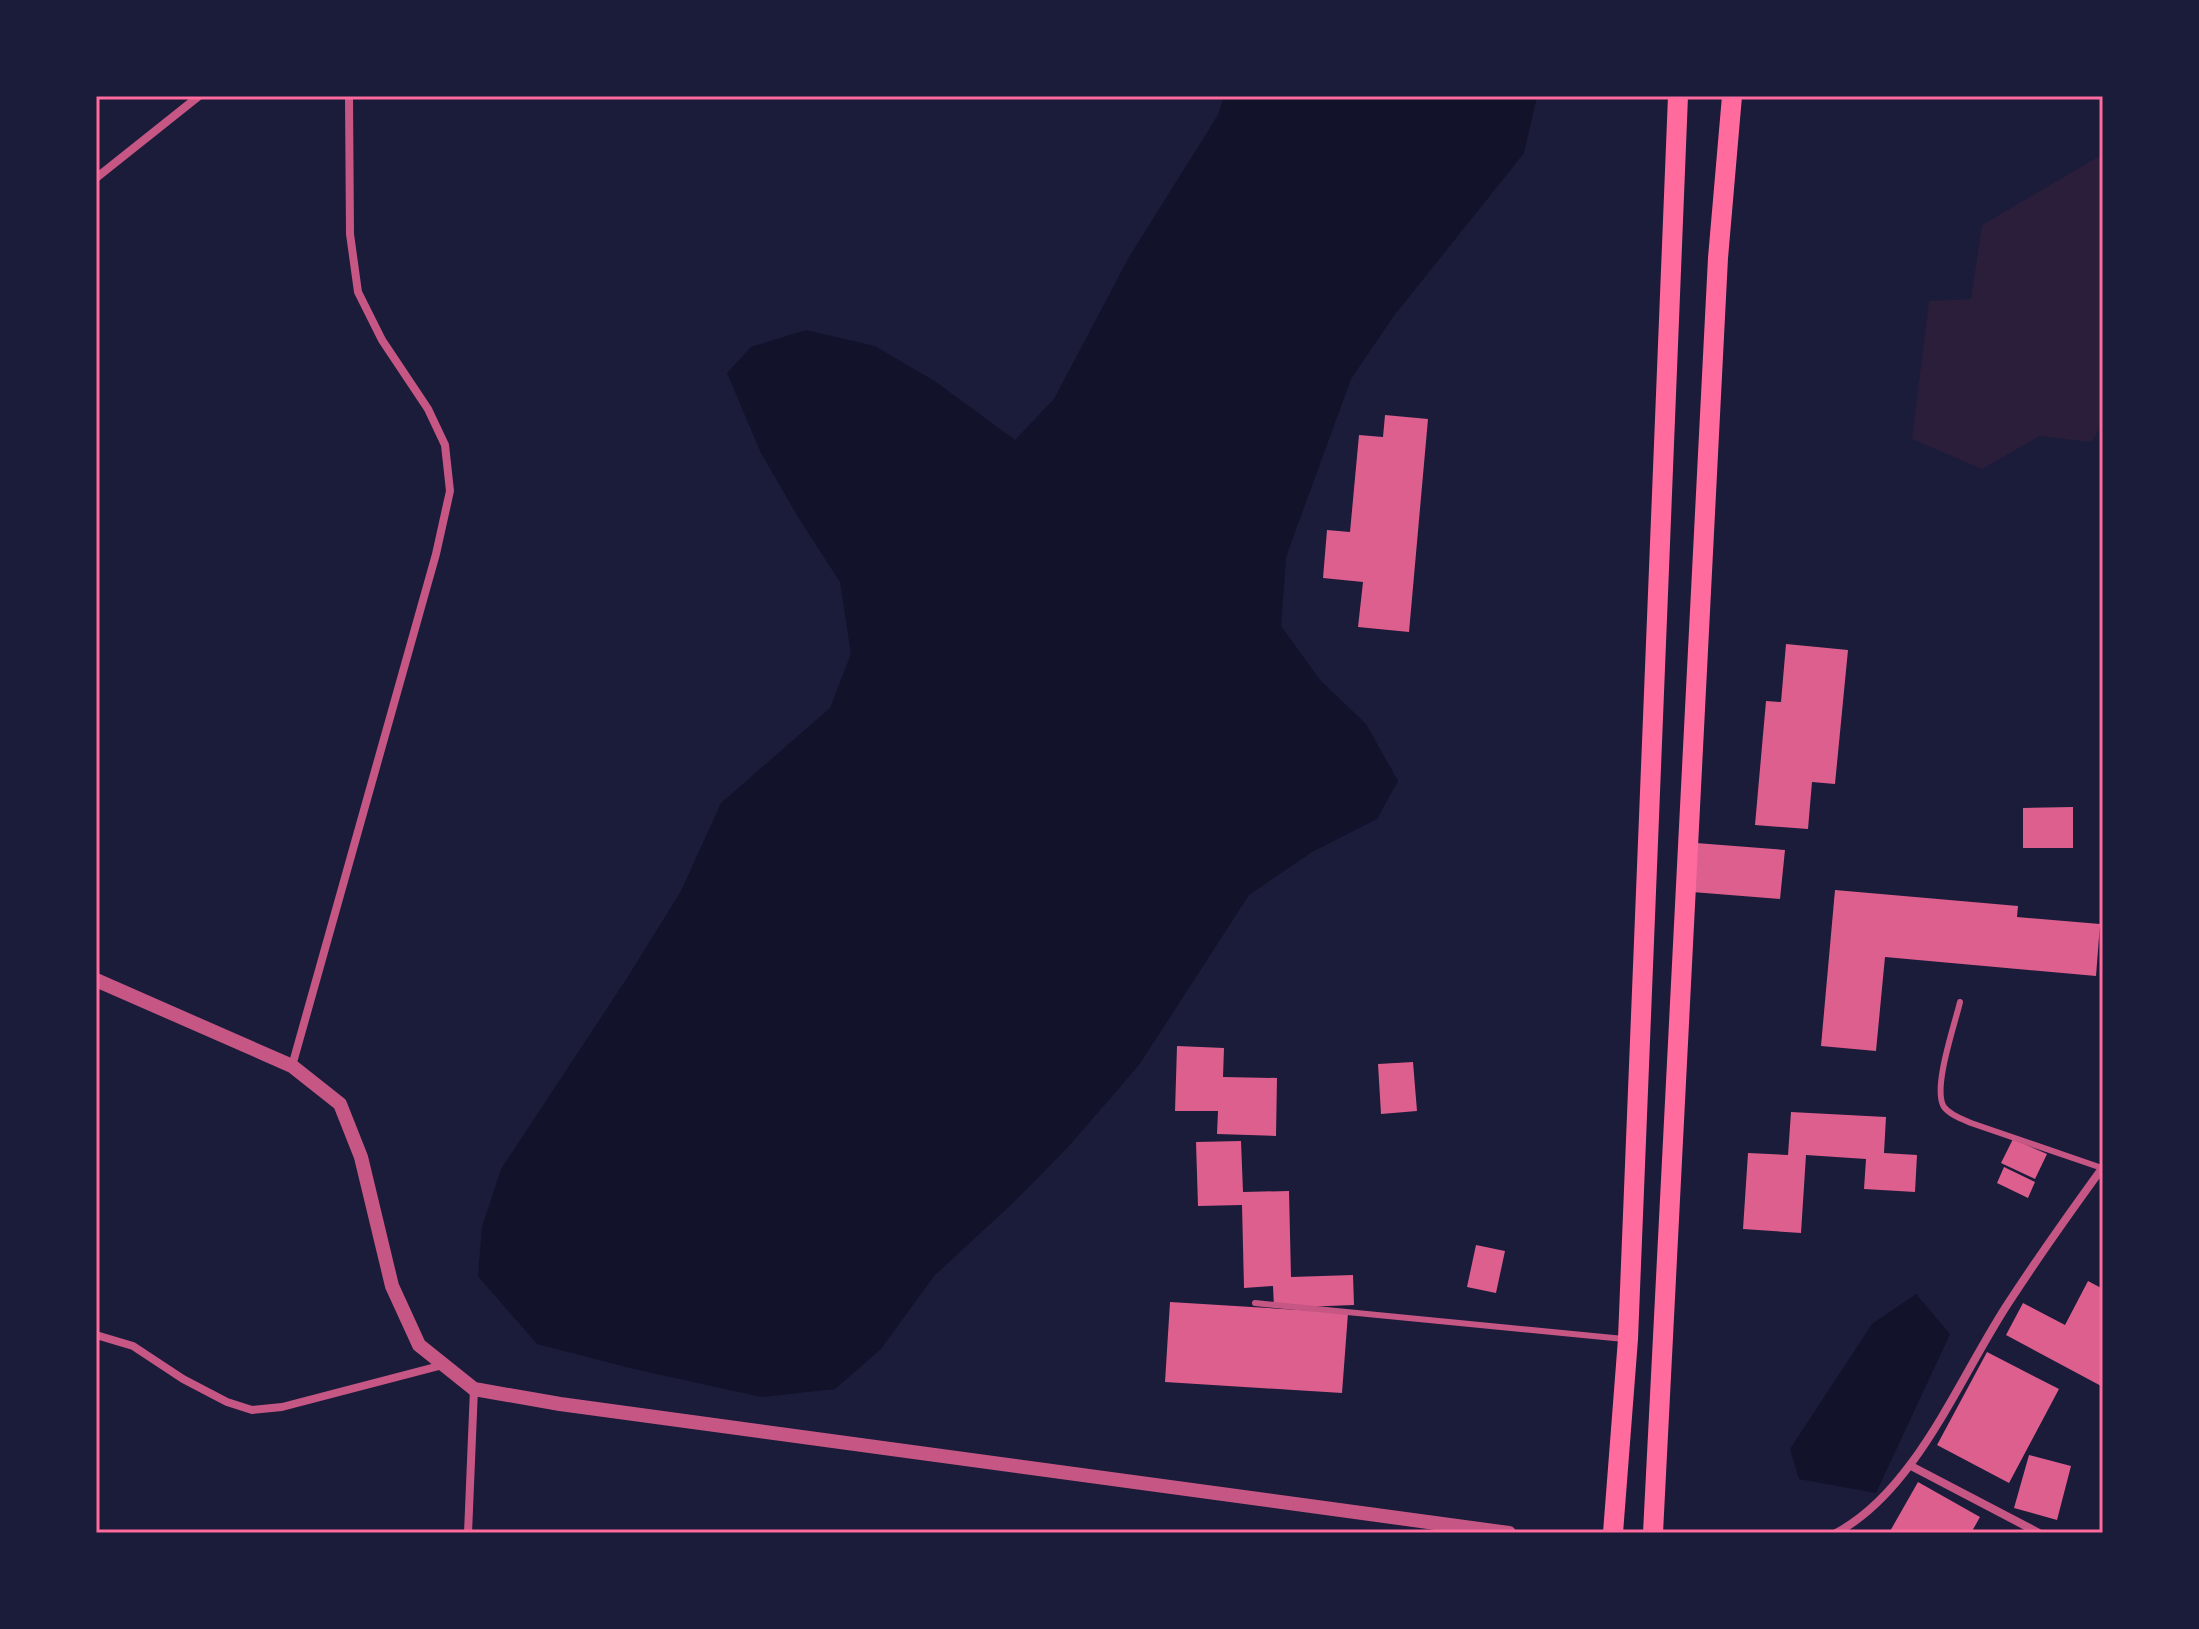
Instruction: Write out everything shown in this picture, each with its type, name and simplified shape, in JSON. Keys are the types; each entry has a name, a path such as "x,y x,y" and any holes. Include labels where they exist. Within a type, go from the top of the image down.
{"main road":[{"path":"1613,1533 1628,1339 1678,96"},
{"path":"1653,1533 1718,258 1732,96"}],"street":[{"path":"96,178 199,96"},
{"path":"292,1066 436,554 450,491 445,445 428,409 382,340 358,292 350,234 349,96"},
{"path":"96,980 292,1066 340,1104 361,1157 392,1286 419,1345 474,1389 592,1408 1509,1533"},
{"path":"1836,1533 1859,1521 1911,1466 2008,1302 2102,1168"},
{"path":"96,1335 133,1346 183,1379 227,1402 252,1410 282,1407 443,1365"},
{"path":"468,1533 474,1389"},
{"path":"1911,1466 2039,1533"}],"lane":[{"path":"1960,1002 1942,1074 1942,1105 1971,1123 2102,1168"},
{"path":"1255,1303 1628,1339"}],"shaded area":[{"path":"1224,96 1537,96 1524,153 1393,317 1351,379 1286,557 1281,626 1320,680 1366,724 1398,781 1377,819 1312,852 1249,895 1139,1065 1069,1146 934,1276 881,1349 835,1389 761,1397 537,1344 478,1276 482,1227 501,1169 681,891 721,803 830,708 851,654 840,582 761,453 727,373 751,347 806,330 875,346 936,382 1015,440 1054,399 1129,257 1218,115"},
{"path":"2103,154 2103,424 2091,442 2040,436 1982,469 1912,439 1929,301 1971,299 1982,225"},
{"path":"1916,1294 1950,1334 1876,1493 1799,1479 1790,1449 1872,1324"}],"building":[{"path":"1385,415 1428,419 1409,632 1358,627 1363,582 1323,578 1327,530 1350,532 1359,435 1383,437"},
{"path":"1786,644 1848,650 1835,784 1812,782 1808,829 1755,825 1766,701 1781,702"},
{"path":"2073,807 2073,848 2023,848 2023,808"},
{"path":"1696,843 1785,850 1780,899 1692,892"},
{"path":"1835,890 2018,906 2017,917 2100,924 2096,976 1885,957 1876,1051 1821,1046"},
{"path":"1177,1046 1224,1048 1223,1077 1277,1078 1276,1136 1217,1134 1218,1111 1175,1111"},
{"path":"1413,1062 1417,1111 1381,1114 1378,1064"},
{"path":"1791,1112 1886,1117 1884,1153 1917,1155 1915,1192 1864,1189 1866,1159 1806,1155 1801,1233 1743,1229 1748,1153 1788,1155"},
{"path":"2013,1139 2047,1154 2035,1179 2001,1163"},
{"path":"1241,1141 1243,1192 1289,1191 1291,1277 1353,1275 1354,1305 1274,1308 1273,1286 1244,1288 1242,1205 1198,1206 1196,1142"},
{"path":"2004,1167 2035,1182 2028,1198 1997,1183"},
{"path":"1476,1245 1505,1251 1496,1293 1467,1287"},
{"path":"2088,1281 2103,1289 2103,1387 2006,1335 2023,1303 2065,1325"},
{"path":"1170,1302 1348,1313 1342,1393 1165,1382"},
{"path":"1987,1352 2059,1389 2009,1483 1937,1445"},
{"path":"2029,1455 2071,1466 2057,1520 2014,1508"},
{"path":"1918,1482 1980,1517 1971,1533 1889,1533"}]}
